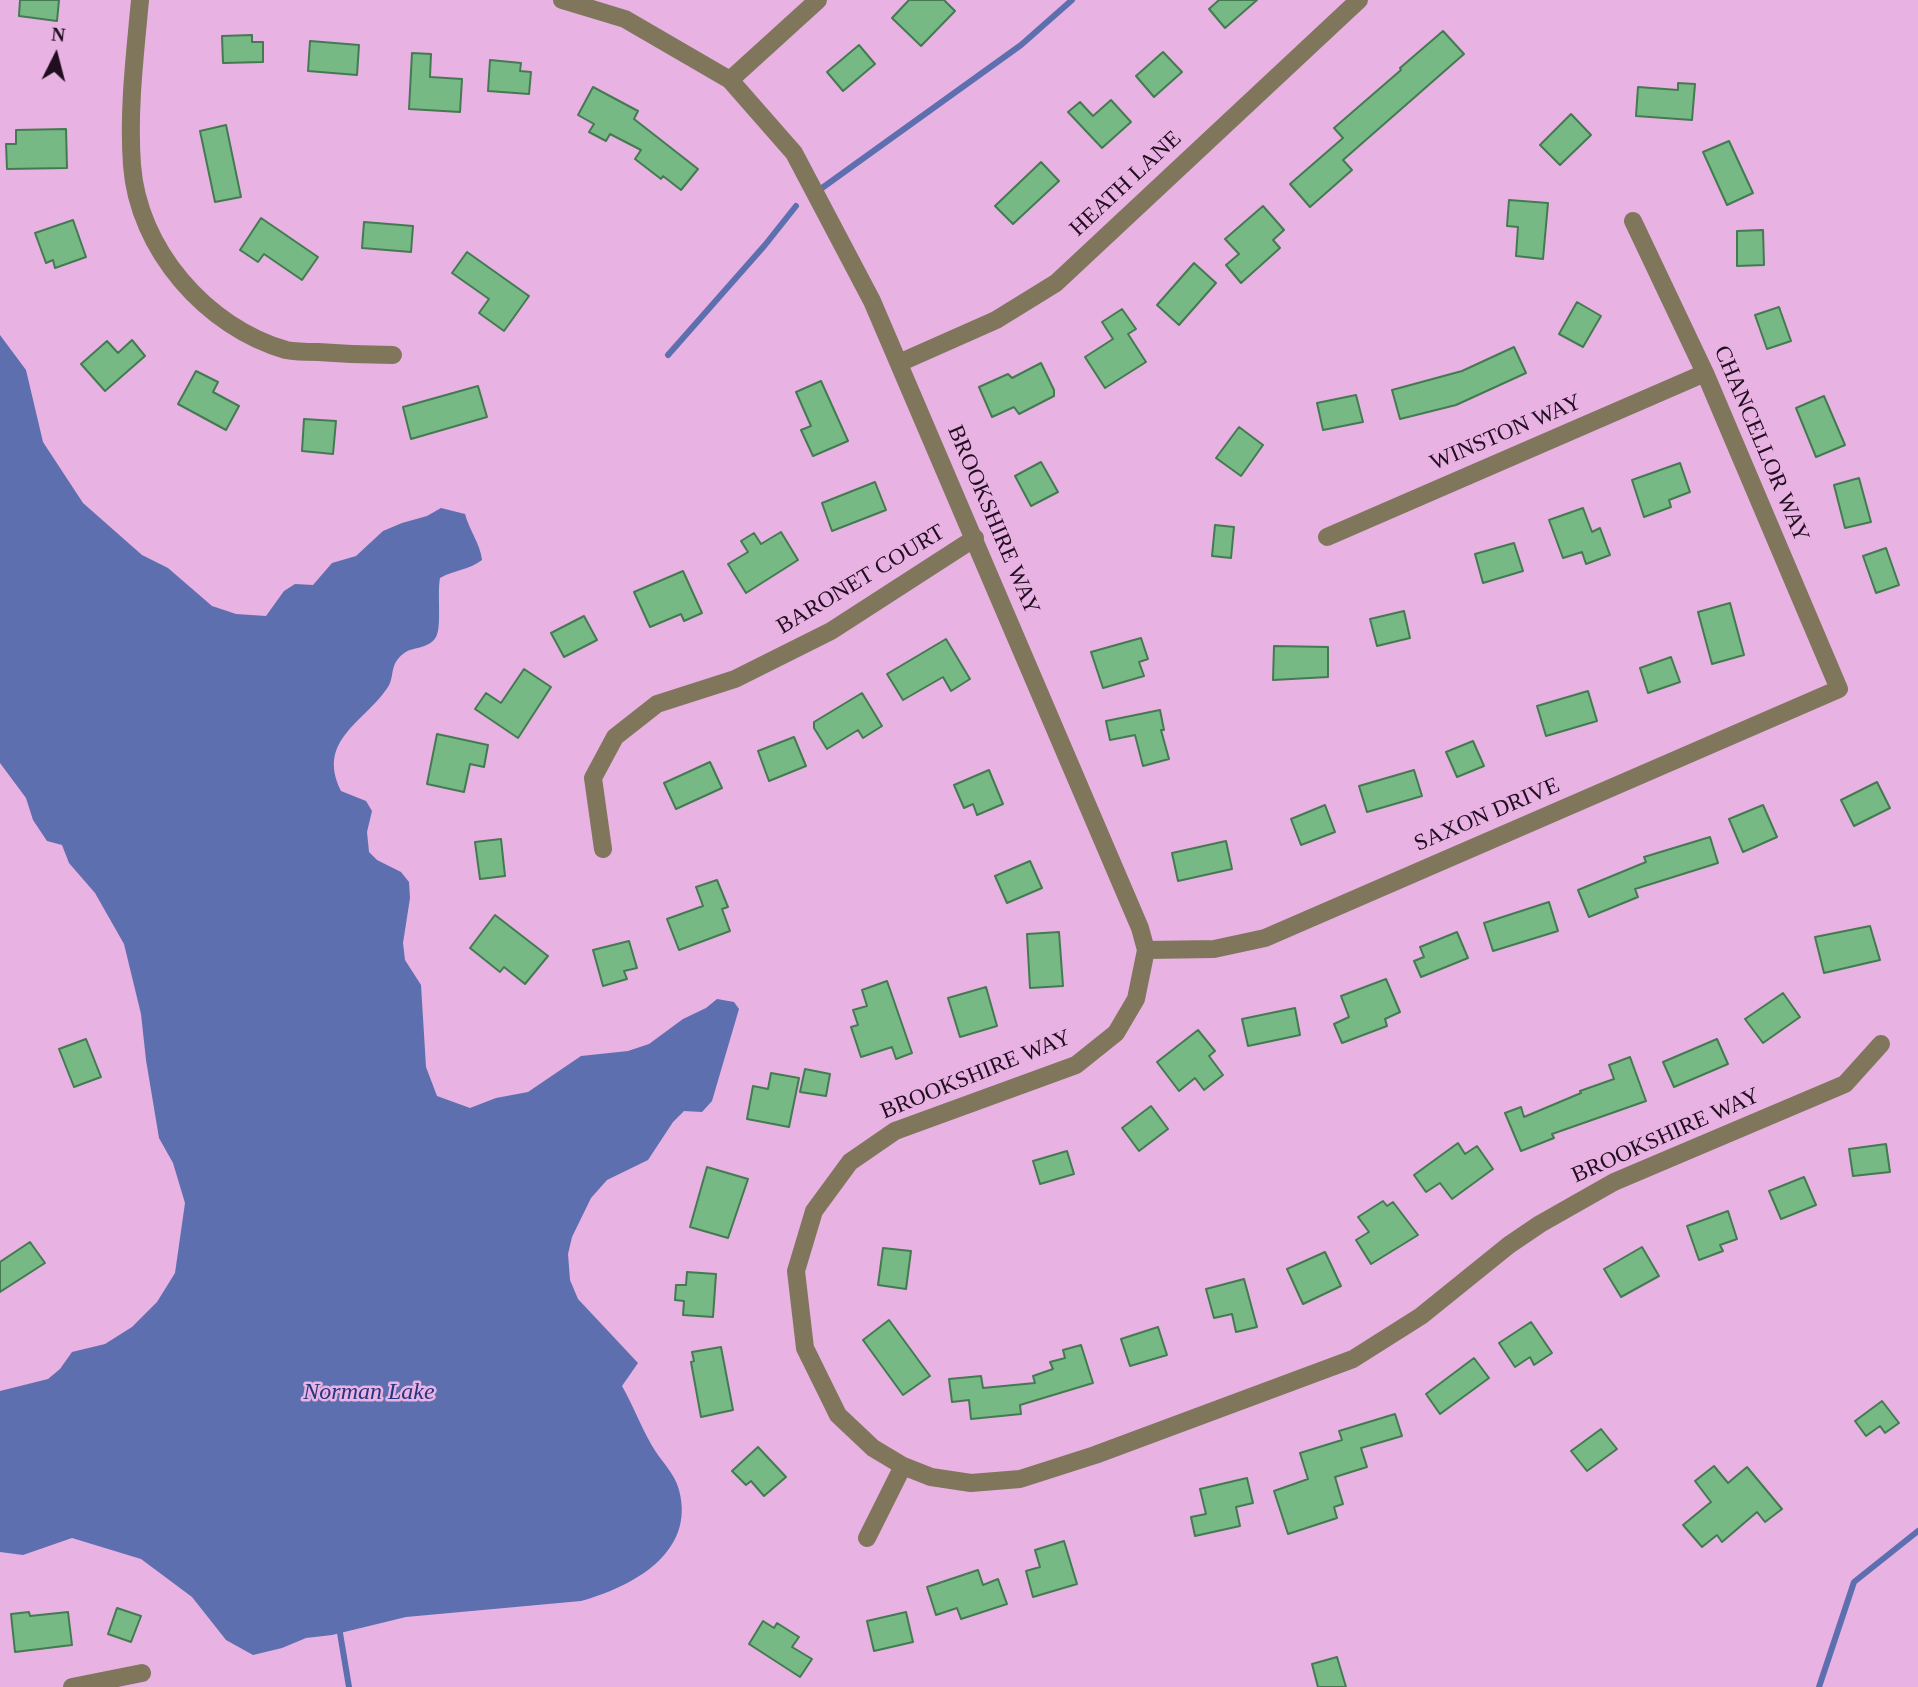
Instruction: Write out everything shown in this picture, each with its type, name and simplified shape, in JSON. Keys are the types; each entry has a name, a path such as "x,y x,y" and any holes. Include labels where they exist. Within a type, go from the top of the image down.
{"street":[{"path":"140,0 130,115 132,167 142,216 162,256 206,306 248,335 288,350 393,355"},
{"name":"BROOKSHIRE WAY","path":"562,0 625,19 730,80 794,153 872,300 1140,928 1146,950 1136,999 1116,1033 1076,1065 894,1131 850,1162 814,1211 796,1271 804,1348 838,1415 873,1448 903,1466 932,1477 971,1483 1020,1479 1095,1455 1353,1359 1421,1316 1509,1245 1540,1224 1614,1182 1846,1084 1881,1044"},
{"path":"730,80 818,0"},
{"name":"HEATH LANE","path":"899,363 996,320 1056,283 1359,0"},
{"name":"CHANCELLOR WAY","path":"1633,221 1705,373 1839,689"},
{"name":"WINSTON WAY","path":"1327,537 1705,373"},
{"name":"BARONET COURT","path":"603,849 593,778 614,737 657,704 735,679 831,631 975,538"},
{"name":"SAXON DRIVE","path":"1146,950 1214,949 1265,938 1839,689"},
{"path":"867,1538 903,1466"},
{"path":"72,1687 142,1673"}],"water":[{"name":"Norman Lake","path":"0,335 26,370 43,442 83,503 142,555 168,568 212,606 236,614 266,616 284,591 295,584 313,585 332,563 356,556 383,531 427,516 441,508 465,514 482,560 440,578 439,626 436,637 429,644 399,658 388,687 346,733 334,758 335,773 341,791 366,801 372,811 367,832 369,852 377,860 401,872 409,882 410,898 403,943 405,960 421,985 426,1067 437,1096 470,1108 496,1098 528,1092 581,1056 628,1051 649,1044 717,999 734,1002 739,1009 712,1101 702,1112 684,1111 673,1122 648,1160 607,1180 591,1198 572,1237 568,1254 570,1280 578,1299 638,1363 622,1386 654,1450 674,1478 679,1490 682,1512 678,1532 669,1549 656,1564 620,1587 581,1601 406,1617 332,1635 306,1638 282,1648 253,1655 226,1640 192,1597 141,1559 72,1538 23,1555 0,1552 0,1391 48,1379 60,1369 72,1352 105,1344 132,1327 157,1302 175,1273 185,1203 173,1163 159,1138 141,1014 124,944 95,893 69,863 62,845 47,841 33,820 26,798 0,763"}],"building":[{"path":"20,0 59,0 57,21 19,16"},
{"path":"909,0 944,0 955,11 921,46 892,18"},
{"path":"1219,0 1257,0 1225,28 1209,9"},
{"path":"1443,31 1464,54 1343,160 1352,170 1310,207 1290,184 1343,138 1334,128"},
{"path":"252,35 252,42 263,42 263,62 223,63 222,36"},
{"path":"310,41 359,45 357,75 308,71"},
{"path":"859,45 875,64 843,91 827,72"},
{"path":"1163,52 1182,72 1154,97 1136,76"},
{"path":"412,53 431,54 430,77 462,79 460,112 409,109"},
{"path":"490,60 521,63 520,71 531,72 529,94 488,91"},
{"path":"1678,83 1695,84 1692,120 1636,116 1638,87 1678,90"},
{"path":"593,87 638,111 634,119 698,169 681,190 635,159 641,150 610,134 606,141 589,132 594,124 578,115"},
{"path":"1111,100 1131,122 1102,148 1068,112 1080,102 1093,116"},
{"path":"1571,114 1591,135 1560,165 1540,145"},
{"path":"226,125 241,197 215,202 200,131"},
{"path":"66,129 67,168 7,169 6,144 16,144 16,130"},
{"path":"1729,141 1753,193 1727,205 1703,152"},
{"path":"1041,162 1059,181 1013,224 995,206"},
{"path":"1509,200 1548,203 1543,259 1516,256 1518,227 1507,226"},
{"path":"1263,206 1284,230 1273,240 1280,248 1241,283 1226,265 1239,254 1225,239"},
{"path":"261,218 318,257 302,280 264,254 258,262 240,250"},
{"path":"73,220 86,257 55,268 53,260 46,263 35,233"},
{"path":"364,222 413,226 411,252 362,248"},
{"path":"1763,230 1764,265 1737,266 1737,231"},
{"path":"467,252 529,296 504,331 479,313 489,299 452,273"},
{"path":"1194,263 1216,283 1179,325 1157,305"},
{"path":"1577,302 1601,316 1583,347 1559,334"},
{"path":"1779,307 1791,341 1767,349 1755,315"},
{"path":"1122,309 1136,329 1128,334 1146,362 1105,388 1085,357 1113,339 1102,322"},
{"path":"132,340 145,356 105,391 81,364 107,341 118,353"},
{"path":"1514,347 1526,373 1456,405 1400,419 1392,390 1462,371"},
{"path":"1041,363 1054,390 1054,396 1019,414 1014,407 992,417 979,387 1008,374 1012,378"},
{"path":"196,371 218,382 213,392 239,406 226,430 178,404"},
{"path":"821,381 848,441 813,456 801,430 811,426 796,392"},
{"path":"478,386 487,417 411,439 403,407"},
{"path":"1356,395 1363,422 1323,430 1317,403"},
{"path":"1824,396 1845,445 1816,457 1796,408"},
{"path":"304,419 336,421 333,454 302,451"},
{"path":"1239,427 1263,445 1241,476 1216,458"},
{"path":"1041,462 1058,492 1031,506 1015,476"},
{"path":"1680,463 1690,492 1669,500 1671,507 1644,517 1632,480"},
{"path":"1859,478 1871,522 1845,528 1834,485"},
{"path":"875,482 886,510 832,531 822,503"},
{"path":"1583,508 1592,532 1600,528 1610,555 1586,564 1582,552 1563,558 1549,520"},
{"path":"1215,525 1234,527 1231,558 1212,556"},
{"path":"781,532 798,560 746,593 728,564 748,552 741,541 754,533 761,544"},
{"path":"1514,543 1523,571 1483,583 1475,554"},
{"path":"1886,548 1899,585 1876,593 1863,556"},
{"path":"683,571 702,613 684,621 681,614 650,627 634,592"},
{"path":"1730,603 1744,655 1712,664 1698,612"},
{"path":"1404,611 1410,638 1377,646 1370,619"},
{"path":"584,616 597,640 564,657 551,633"},
{"path":"1141,638 1148,659 1139,662 1144,676 1103,688 1091,652"},
{"path":"946,639 970,679 951,691 943,677 903,700 887,674"},
{"path":"1274,646 1328,647 1328,677 1273,680"},
{"path":"1671,657 1680,682 1648,693 1640,668"},
{"path":"524,669 551,687 518,738 475,709 486,693 501,703"},
{"path":"1588,691 1597,721 1546,736 1537,706"},
{"path":"862,693 882,726 863,738 858,730 827,749 814,728 814,722"},
{"path":"1160,710 1164,730 1161,730 1169,759 1143,766 1135,735 1110,740 1106,721"},
{"path":"437,734 488,745 484,767 470,764 464,792 427,784"},
{"path":"794,737 806,766 769,781 758,751"},
{"path":"1473,741 1484,766 1457,777 1446,752"},
{"path":"710,762 722,788 676,809 664,783"},
{"path":"989,770 1003,804 977,815 973,804 964,808 954,785"},
{"path":"1414,770 1422,796 1367,812 1359,786"},
{"path":"1877,782 1890,808 1854,826 1841,800"},
{"path":"1325,805 1335,832 1301,845 1291,819"},
{"path":"1763,805 1777,837 1743,852 1729,819"},
{"path":"1710,837 1718,863 1635,889 1638,897 1589,917 1578,890 1646,862 1644,857"},
{"path":"501,839 505,876 480,879 475,842"},
{"path":"1226,841 1232,869 1178,881 1172,853"},
{"path":"1030,861 1042,888 1007,903 995,876"},
{"path":"717,880 728,907 722,909 730,931 679,950 667,919 703,906 696,887"},
{"path":"1549,902 1558,931 1493,951 1484,923"},
{"path":"495,915 548,956 525,984 504,967 500,972 470,948"},
{"path":"1870,926 1880,960 1824,973 1815,937"},
{"path":"1059,932 1063,986 1030,988 1027,934"},
{"path":"1457,932 1468,958 1421,977 1414,961 1424,957 1420,947"},
{"path":"629,941 637,968 624,971 627,979 603,986 593,950"},
{"path":"1386,979 1400,1012 1385,1019 1387,1026 1342,1043 1334,1024 1349,1017 1341,996"},
{"path":"887,981 912,1053 896,1059 892,1047 861,1057 851,1027 858,1025 853,1010 867,1006 862,990"},
{"path":"986,987 997,1026 960,1037 948,998"},
{"path":"1783,993 1800,1017 1763,1043 1745,1019"},
{"path":"1295,1008 1300,1035 1248,1046 1242,1019"},
{"path":"1198,1030 1215,1051 1209,1056 1223,1075 1204,1090 1195,1078 1179,1091 1157,1062"},
{"path":"86,1039 101,1077 74,1087 59,1049"},
{"path":"1717,1039 1728,1064 1674,1087 1663,1062"},
{"path":"1630,1057 1646,1101 1552,1134 1554,1138 1521,1151 1505,1113 1521,1107 1524,1117 1581,1093 1580,1091 1614,1079 1609,1065"},
{"path":"805,1069 830,1074 826,1096 800,1092"},
{"path":"771,1073 799,1078 789,1127 747,1119 753,1086 768,1089"},
{"path":"1151,1106 1168,1129 1139,1151 1122,1128"},
{"path":"1458,1143 1465,1154 1477,1146 1493,1169 1452,1199 1440,1183 1426,1192 1414,1175"},
{"path":"1886,1144 1890,1172 1853,1176 1849,1149"},
{"path":"1067,1151 1074,1174 1040,1184 1033,1161"},
{"path":"707,1167 748,1179 728,1238 690,1227"},
{"path":"1804,1177 1816,1205 1781,1219 1769,1191"},
{"path":"1383,1201 1387,1206 1393,1202 1418,1235 1371,1264 1356,1240 1369,1232 1358,1217"},
{"path":"1728,1211 1737,1239 1720,1245 1723,1251 1699,1260 1687,1226"},
{"path":"30,1242 45,1263 0,1292 0,1262"},
{"path":"1642,1247 1659,1276 1621,1297 1604,1269"},
{"path":"883,1248 911,1251 906,1289 878,1285"},
{"path":"1325,1252 1341,1286 1303,1304 1287,1269"},
{"path":"687,1272 716,1274 713,1317 683,1315 684,1301 675,1300 676,1285 686,1285"},
{"path":"1244,1279 1257,1327 1236,1332 1232,1314 1214,1318 1206,1289"},
{"path":"889,1320 930,1376 903,1395 863,1340"},
{"path":"1531,1322 1552,1353 1534,1365 1530,1357 1515,1367 1499,1343"},
{"path":"1158,1327 1167,1355 1130,1366 1121,1339"},
{"path":"1081,1345 1093,1383 1020,1405 1021,1414 971,1419 969,1400 952,1402 949,1379 981,1376 983,1388 1035,1383 1033,1376 1053,1369 1050,1362 1065,1358 1063,1350"},
{"path":"721,1347 733,1410 701,1417 691,1362 694,1361 692,1352"},
{"path":"1474,1358 1489,1378 1440,1414 1426,1394"},
{"path":"1882,1401 1899,1423 1885,1433 1880,1426 1866,1436 1855,1421"},
{"path":"1395,1414 1402,1436 1361,1448 1367,1467 1335,1477 1343,1504 1334,1507 1337,1518 1288,1534 1274,1491 1308,1479 1300,1453 1342,1440 1339,1431"},
{"path":"1601,1429 1617,1449 1587,1471 1571,1451"},
{"path":"758,1447 786,1477 764,1496 751,1481 746,1485 732,1471"},
{"path":"1714,1466 1728,1483 1747,1467 1782,1509 1765,1522 1757,1512 1722,1542 1717,1535 1702,1547 1683,1525 1711,1502 1695,1481"},
{"path":"1247,1478 1253,1503 1236,1507 1240,1526 1195,1536 1191,1517 1206,1514 1200,1489"},
{"path":"1064,1541 1077,1584 1033,1597 1026,1571 1040,1567 1035,1550"},
{"path":"978,1570 983,1585 998,1579 1007,1604 961,1619 957,1608 936,1615 927,1587"},
{"path":"117,1608 141,1616 131,1642 108,1634"},
{"path":"29,1612 30,1616 68,1612 72,1645 15,1652 11,1614"},
{"path":"906,1612 913,1642 874,1651 867,1621"},
{"path":"763,1621 774,1628 777,1623 799,1637 792,1647 812,1659 800,1677 749,1644"},
{"path":"1337,1657 1346,1687 1318,1687 1312,1664"}],"waterway":[{"path":"822,188 1021,45 1072,0"},
{"path":"668,355 796,206"},
{"path":"1819,1687 1854,1582 1918,1531"},
{"path":"340,1633 349,1687"}]}
